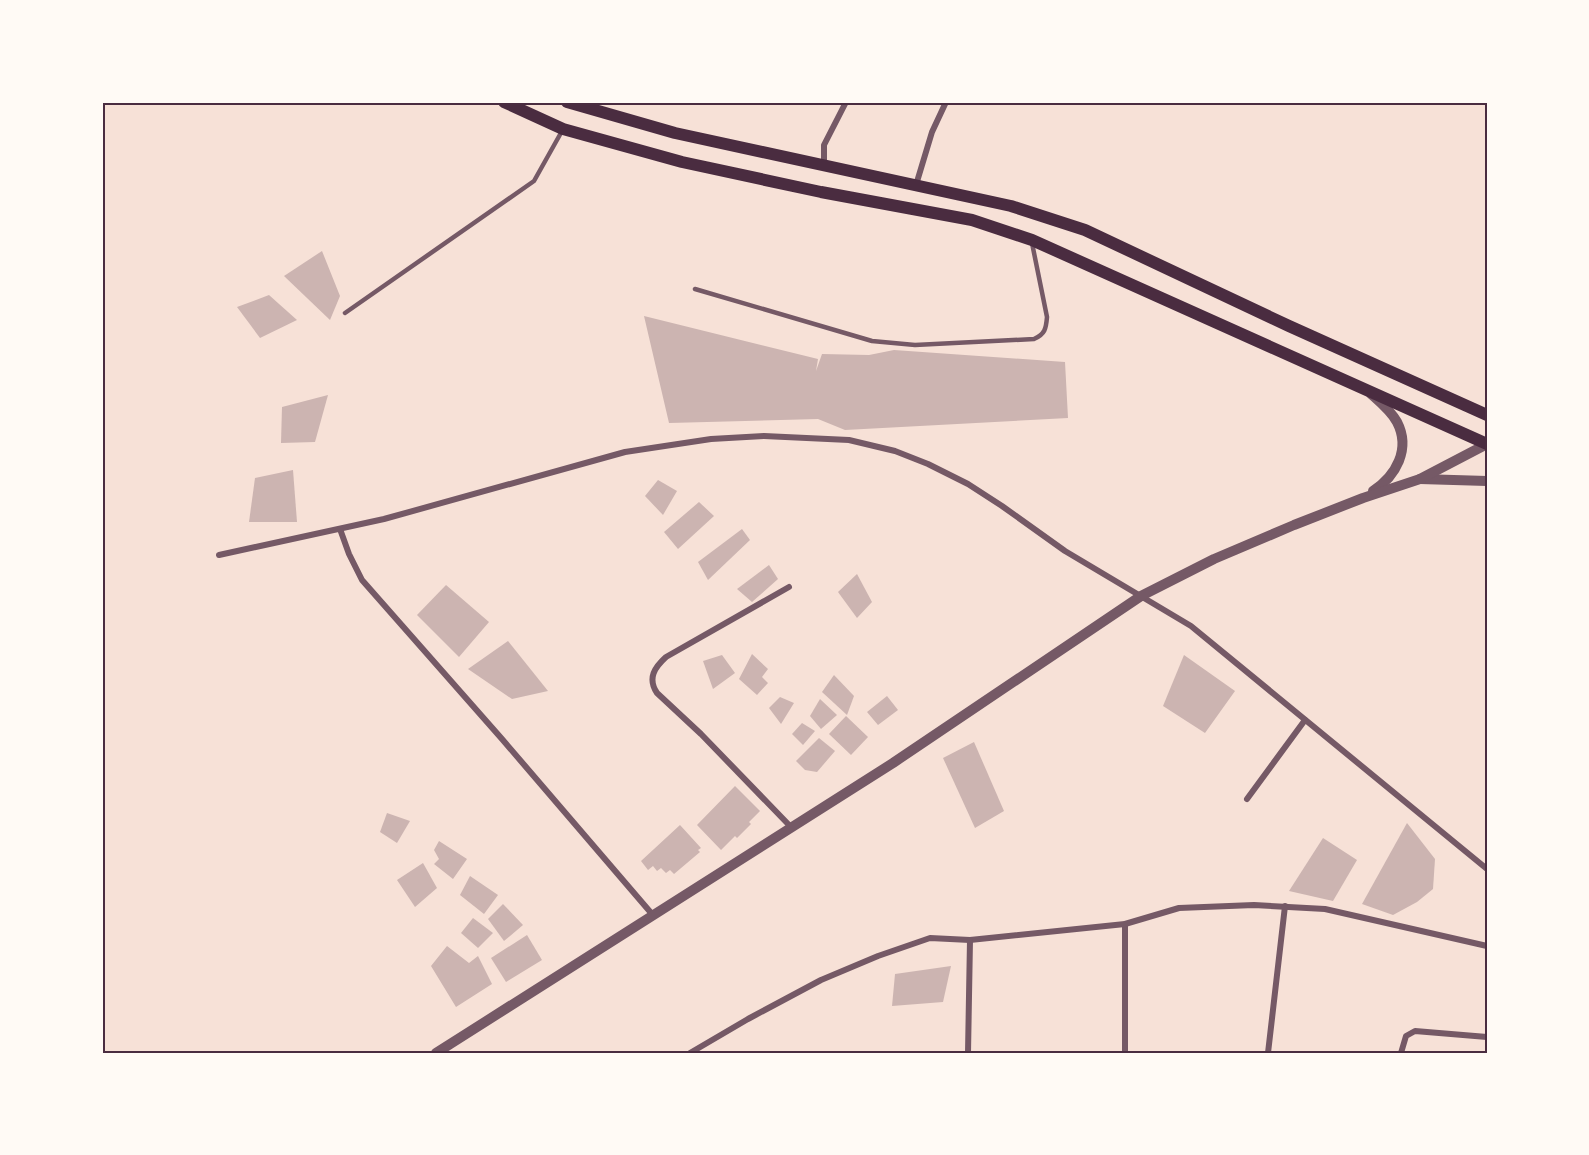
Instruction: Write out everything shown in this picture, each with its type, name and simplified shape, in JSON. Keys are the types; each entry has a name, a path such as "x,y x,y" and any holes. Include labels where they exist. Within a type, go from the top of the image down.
{"main road":[{"path":"504,102 563,129 682,162 821,192 972,220 1032,240 1487,444"},
{"path":"567,102 675,133 1011,206 1085,230 1487,416"}],"street":[{"path":"824,166 824,145 846,102"},
{"path":"916,185 932,132 946,102"},
{"path":"1363,498 1393,474 1402,452 1401,434 1397,423 1368,391"},
{"path":"219,555 384,519 625,452 711,439 774,436 849,440 895,451 968,484 1065,551 1191,626 1487,869"},
{"path":"436,1053 967,715 1141,596 1214,559 1363,498 1420,479 1487,444"},
{"path":"1420,479 1487,481"},
{"path":"340,529 362,580 652,914"},
{"path":"789,586 666,657 654,670 651,678 657,693 701,734 790,826"},
{"path":"1247,799 1305,720"},
{"path":"690,1053 789,996 878,956 930,938 970,940 1125,924 1179,908 1254,905 1348,913 1487,946"},
{"path":"1268,1053 1285,906"},
{"path":"1125,924 1125,1053"},
{"path":"968,1053 970,940"},
{"path":"1401,1053 1406,1036 1415,1031 1487,1038"}],"lane":[{"path":"345,313 534,181 563,129"},
{"path":"694,289 872,341 915,345 1034,339 1042,335 1046,329 1047,317 1032,240"}],"building":[{"path":"322,251 340,296 330,320 284,276"},
{"path":"269,295 297,320 260,338 237,307"},
{"path":"644,316 818,359 816,371 822,354 869,355 894,350 1065,362 1068,418 845,430 818,419 669,423"},
{"path":"328,395 315,442 281,443 282,407"},
{"path":"293,470 297,522 249,522 255,478"},
{"path":"658,480 677,491 663,515 645,496"},
{"path":"699,502 714,516 678,549 664,532"},
{"path":"742,529 750,540 708,580 698,562"},
{"path":"769,565 778,579 752,602 737,589"},
{"path":"857,574 872,602 857,618 838,592"},
{"path":"446,585 489,622 459,657 417,615"},
{"path":"508,641 548,691 512,699 468,669"},
{"path":"752,654 768,669 762,677 768,683 757,695 739,679"},
{"path":"722,655 735,673 713,689 703,661"},
{"path":"1184,655 1235,691 1205,733 1163,706"},
{"path":"834,675 854,696 847,715 822,692"},
{"path":"887,696 898,710 878,725 867,712"},
{"path":"780,697 794,703 781,724 769,708"},
{"path":"820,699 837,715 821,729 810,716"},
{"path":"846,716 868,737 851,755 829,734"},
{"path":"802,723 815,731 803,745 792,734"},
{"path":"819,738 835,751 817,772 805,770 796,761"},
{"path":"974,742 1004,811 975,828 943,758"},
{"path":"735,786 760,811 737,838 735,836 721,850 697,825"},
{"path":"387,813 410,821 397,843 380,832"},
{"path":"1407,823 1435,859 1433,889 1417,902 1393,915 1362,904"},
{"path":"680,825 701,848 698,850 700,852 674,874 670,870 666,873 661,868 657,871 653,866 648,870 641,861"},
{"path":"1323,838 1357,860 1333,901 1289,891"},
{"path":"439,841 467,859 453,879 434,864 439,859 434,850"},
{"path":"423,863 437,888 415,907 397,880"},
{"path":"470,876 498,895 484,914 460,895"},
{"path":"503,904 523,925 504,941 488,919"},
{"path":"473,918 493,933 478,948 461,933"},
{"path":"527,935 542,960 506,982 491,958"},
{"path":"447,946 469,963 478,956 492,984 456,1007 431,966"},
{"path":"951,966 943,1002 892,1006 895,974"}]}
